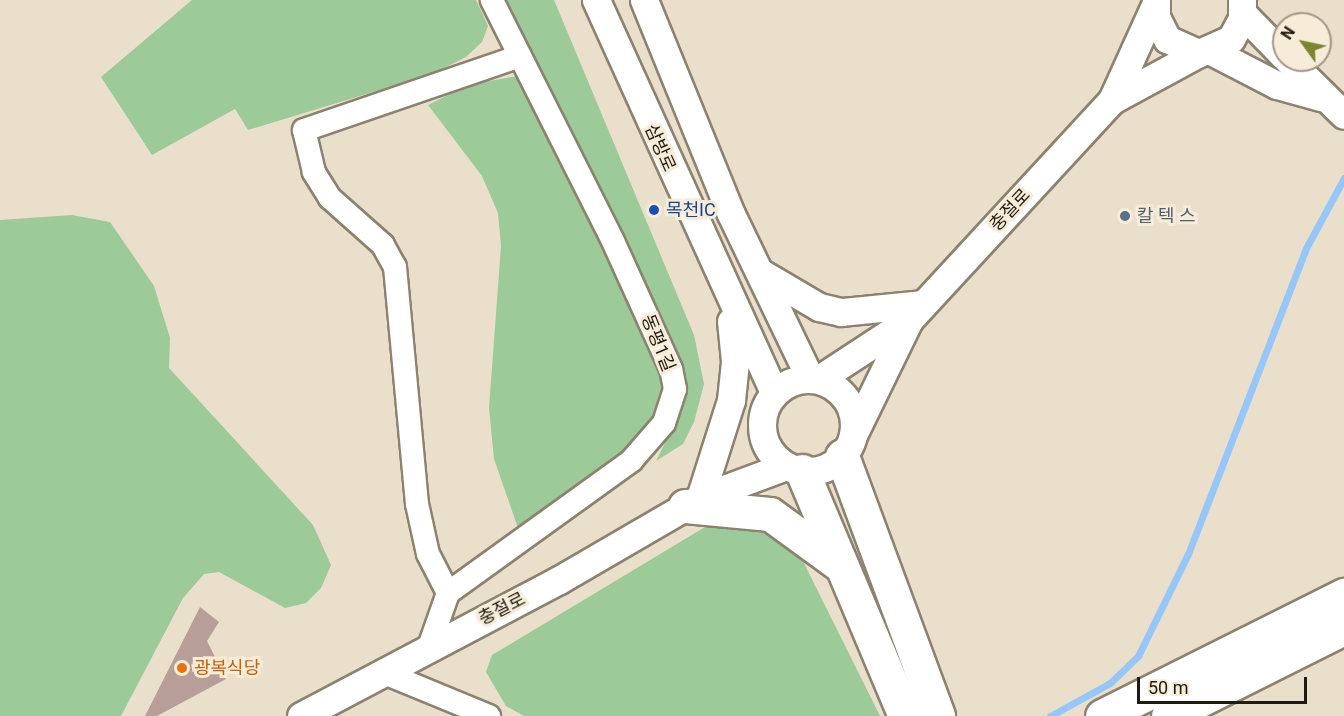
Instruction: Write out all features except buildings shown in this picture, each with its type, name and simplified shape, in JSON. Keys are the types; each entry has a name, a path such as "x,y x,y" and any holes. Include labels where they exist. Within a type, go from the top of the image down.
{"highway":[{"path":"848,446 938,716"},
{"path":"794,468 842,568 905,716"},
{"path":"693,502 770,514 842,568"},
{"path":"1102,716 1344,595"},
{"path":"1168,716 1344,628"}],"street":[{"name":"동평1길","path":"448,593 631,460 664,423 675,389 671,369 614,240 492,0"},
{"name":"삼방로","path":"596,0 729,302 768,403"},
{"path":"644,0 761,273 814,378 848,400 848,446 824,468 794,468 768,449 768,403 790,381 814,378"},
{"path":"1156,3 1167,39 1205,52 1277,84 1320,97"},
{"name":"충절로","path":"814,378 916,312 1112,100 1156,3"},
{"path":"1242,7 1272,42"},
{"name":"충절로","path":"1112,100 1231,39 1242,7"},
{"path":"429,647 448,593 428,555 417,504 395,267 383,245 330,198 314,172 304,130 520,56"},
{"path":"1298,72 1320,97 1344,115"},
{"path":"761,273 819,307 841,312 916,312"},
{"path":"693,502 730,400 735,361 729,302"},
{"name":"충절로","path":"848,446 916,312"},
{"name":"충절로","path":"693,502 768,403"},
{"name":"충절로","path":"302,716 693,502 794,468"},
{"path":"382,672 489,716"}],"green space":[{"path":"192,0 476,0 488,26 482,42 466,57 432,74 248,130 235,109 152,155 101,77"},
{"path":"506,0 554,0 694,335 704,384 694,422 683,444 656,461 677,419 682,392"},
{"path":"517,76 662,361 665,390 656,417 631,448 518,528 494,459 489,408 501,246 498,213 482,176 428,105 468,85"},
{"path":"72,215 110,222 154,286 170,338 169,368 313,525 331,565 321,588 306,603 285,608 219,572 204,574 183,598 121,716 0,716 0,220"},
{"path":"725,515 790,535 880,716 524,716 506,706 486,672 492,655"}],"waterway":[{"path":"1050,716 1110,683 1138,656 1188,554 1305,250 1344,178"}],"place":[{"name":"목천IC","path":"654,210"},
{"name":"칼 텍 스","path":"1125,216"},
{"name":"광복식당","path":"182,668"}]}
